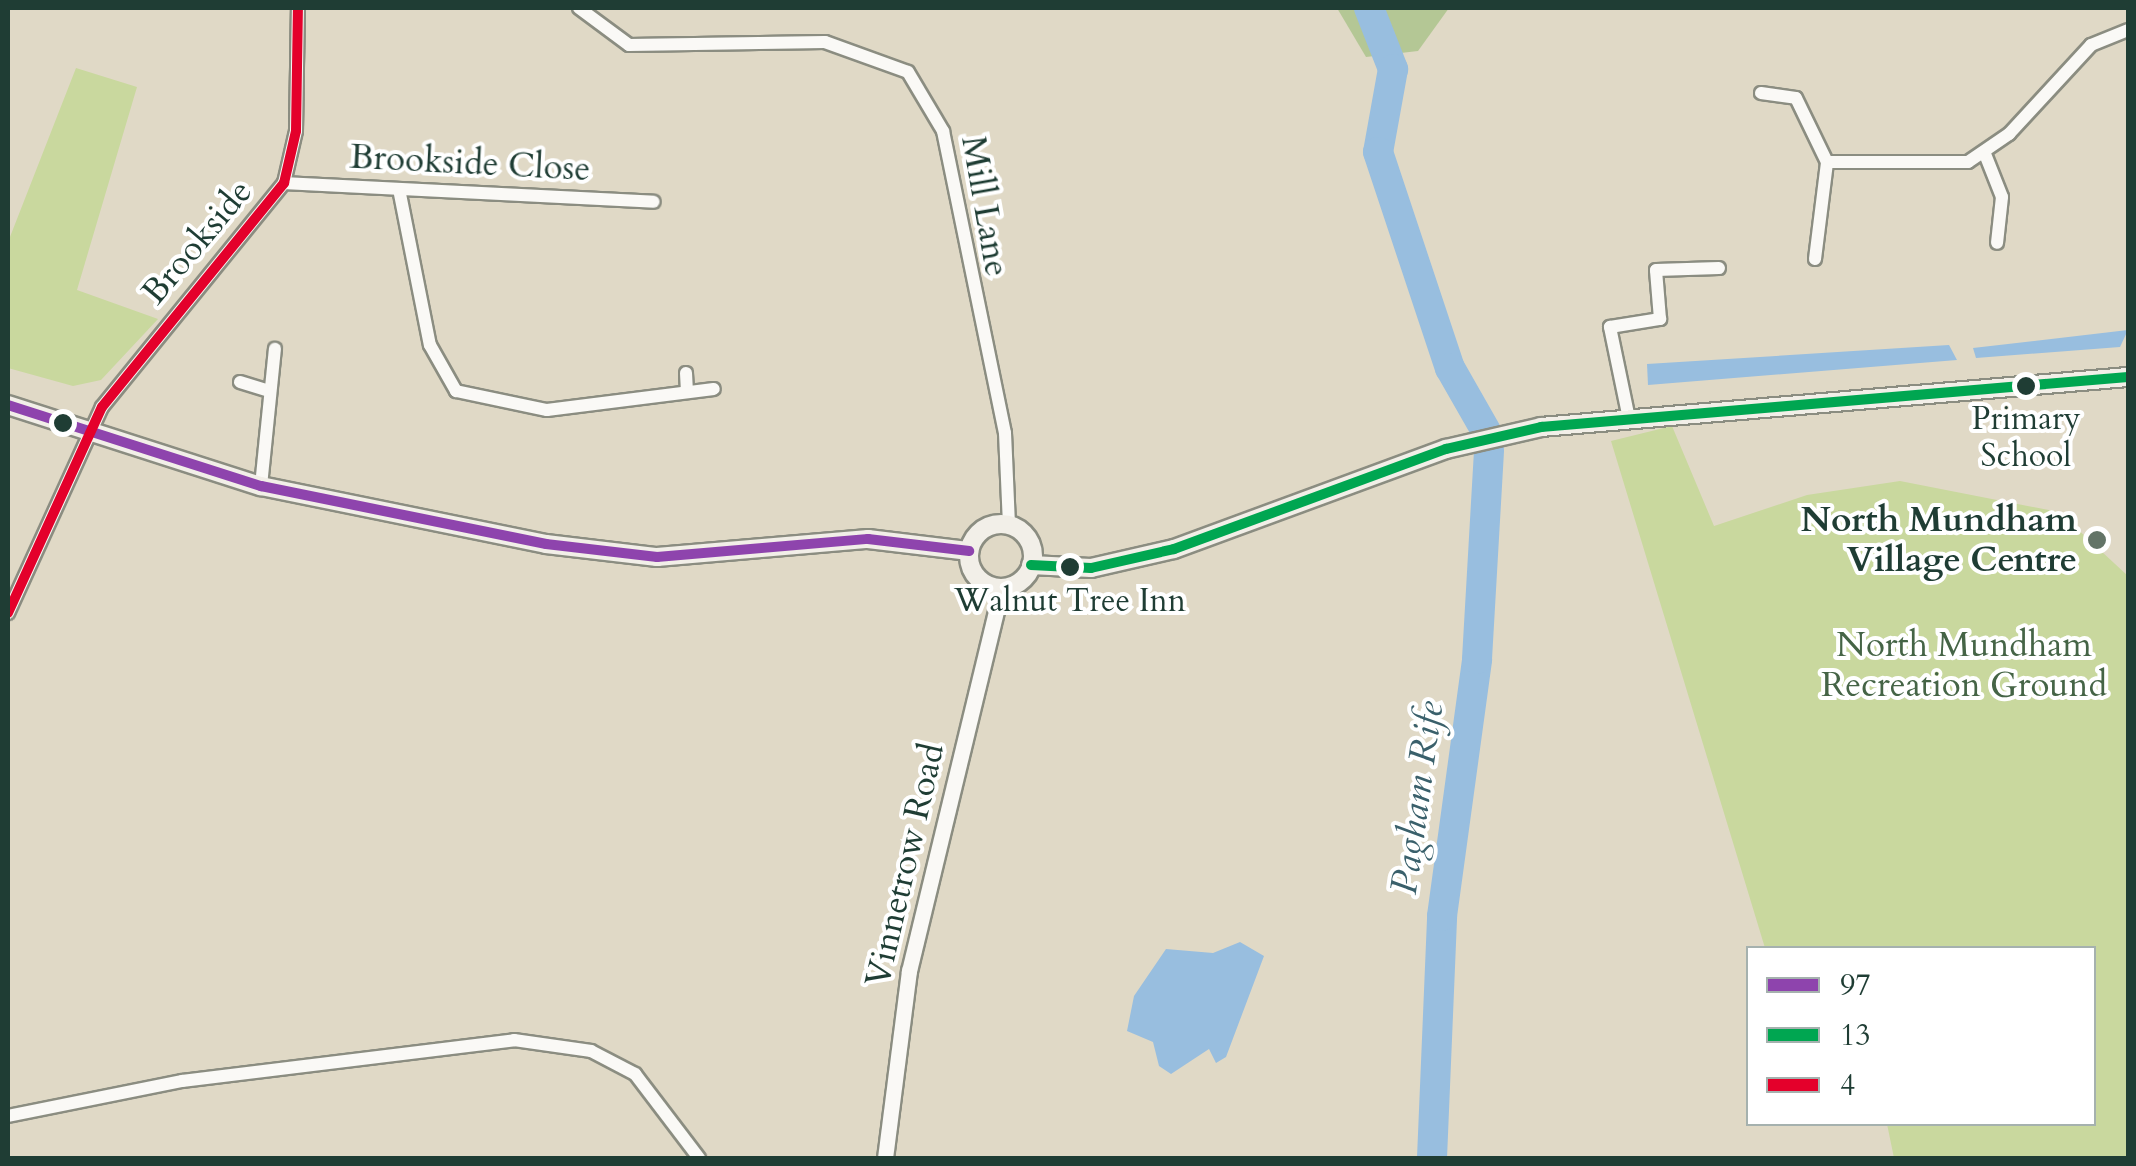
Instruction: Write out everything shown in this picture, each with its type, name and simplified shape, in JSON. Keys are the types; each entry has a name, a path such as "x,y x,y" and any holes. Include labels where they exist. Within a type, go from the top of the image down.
{"main road":[{"path":"1031,565 1026,536 1009,525 979,532 969,550 979,579 1002,587 1031,565 1071,570 1143,557 1446,449 1628,414 2128,377"},
{"path":"8,406 261,486 436,528 656,557 868,538 969,550"}],"street":[{"name":"Brookside","path":"8,613 86,433 284,183 296,131 298,8"},
{"name":"Mill Lane","path":"579,8 629,45 825,42 908,72 943,131 1003,420 1009,525"},
{"path":"1826,162 1945,166 1985,154 2091,45 2128,30"},
{"path":"1762,93 1796,98 1826,162 1815,259"},
{"path":"1985,154 2002,197 1996,243"},
{"name":"Brookside Close","path":"284,183 654,202"},
{"path":"399,189 430,346 456,391 547,410 714,389"},
{"path":"1628,414 1610,327 1660,319 1656,270 1719,268"},
{"path":"261,486 268,390 276,349"},
{"path":"686,374 687,391"},
{"path":"240,382 268,390"},
{"name":"Vinnetrow Road","path":"886,1158 909,971 1002,587"},
{"path":"8,1116 182,1080 514,1040 590,1050 635,1074 700,1158"}],"green space":[{"path":"1337,8 1449,8 1418,51 1366,57"},
{"path":"76,68 137,87 77,290 158,319 101,380 73,386 8,368 8,242"},
{"name":"North Mundham Recreation Ground","path":"1672,426 1714,526 1807,495 1900,481 2059,512 2128,576 2128,1158 1894,1158 1887,1126 2096,1126 2096,946 1764,946 1611,441"}],"water":[{"path":"1361,8 1375,8 1401,66 1386,71"},
{"path":"2128,330 2120,347 1976,358 1973,348"},
{"path":"1949,345 1957,360 1648,385 1647,364"},
{"path":"1240,942 1264,956 1226,1057 1216,1063 1209,1049 1171,1074 1159,1066 1153,1042 1127,1031 1134,996 1166,949 1213,953"}],"waterway":[{"name":"Pagham Rife","path":"1369,8 1393,69 1378,152 1450,368 1486,431"},
{"name":"Pagham Rife","path":"1432,1158 1442,916 1477,659 1489,450"}],"transit line":[{"name":"4","path":"8,613 102,407 284,183 296,131 298,8"},
{"name":"13","path":"1031,565 1091,568 1174,549 1446,449 1541,427 2128,377"},
{"name":"97","path":"8,405 261,486 546,544 657,557 868,539 969,551"}],"place":[{"name":"Primary School","path":"2026,386"},
{"name":"North Mundham Village Centre","path":"2097,540"},
{"name":"Walnut Tree Inn","path":"1070,567"}]}
